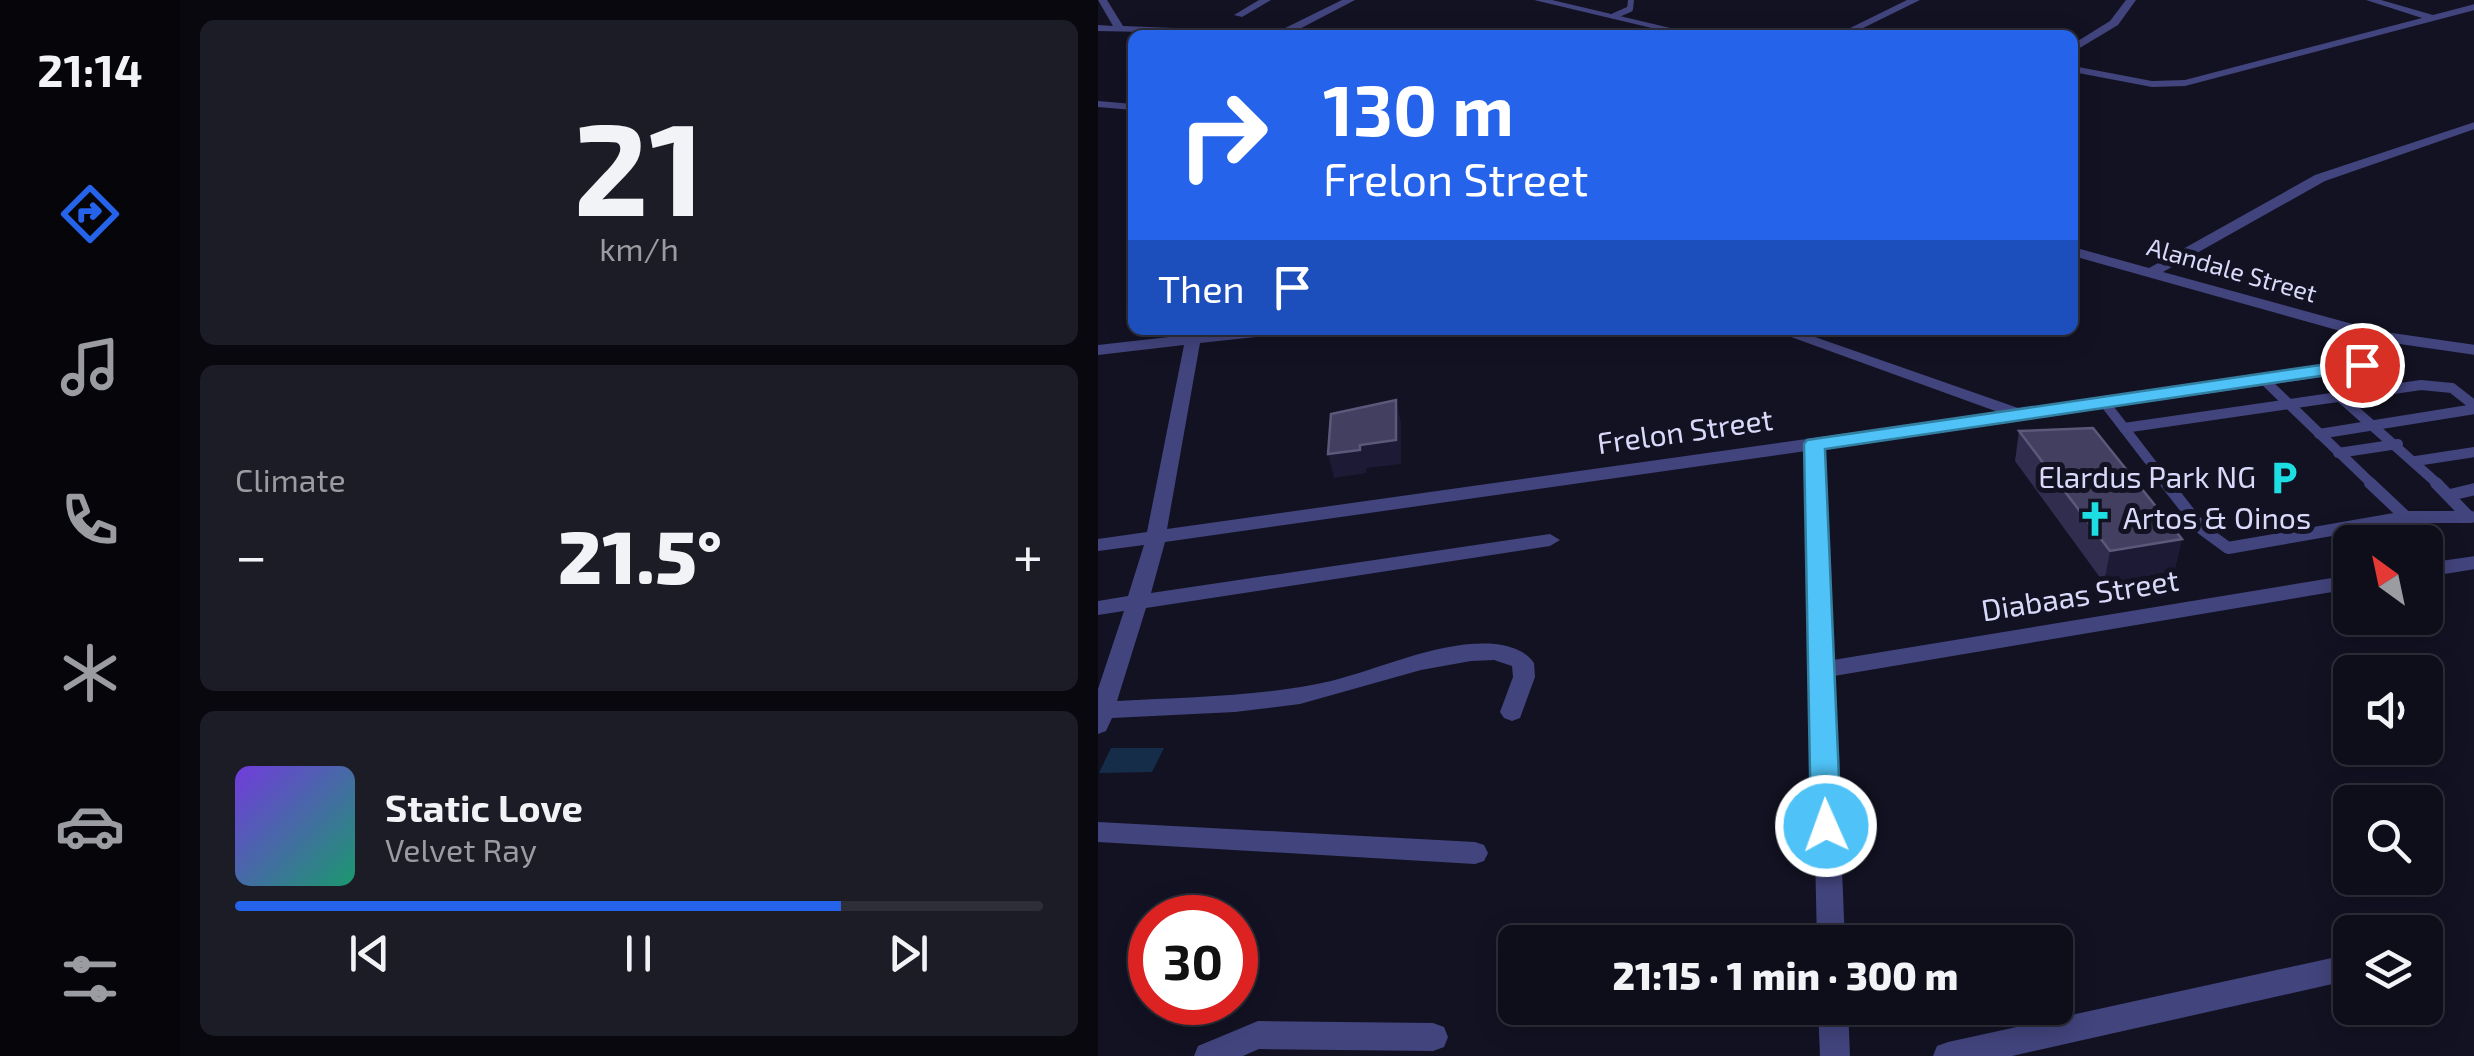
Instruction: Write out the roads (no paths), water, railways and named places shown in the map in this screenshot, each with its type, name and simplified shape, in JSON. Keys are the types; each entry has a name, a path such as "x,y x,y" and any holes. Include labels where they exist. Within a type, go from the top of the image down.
{"street":[{"path":"1102,0 1119,28"},
{"path":"1239,15 1266,0"},
{"path":"1291,30 1350,0"},
{"path":"1539,0 1674,30"},
{"path":"1851,30 1915,0"},
{"path":"2078,46 2114,22 2131,0"},
{"path":"2371,0 2434,18"},
{"path":"2078,70 2152,84 2185,84 2474,7"},
{"path":"1098,28 1165,30"},
{"path":"1098,104 1128,107"},
{"path":"2150,274 2320,178 2474,125"},
{"name":"Alandale Street","path":"2078,252 2377,336 2474,350"},
{"path":"1098,350 1229,335"},
{"path":"1794,335 2018,414"},
{"name":"Frelon Street","path":"1098,545 2362,365 2379,348 2377,336"},
{"path":"1193,339 1140,602 1102,718 1316,694 1418,661 1506,652 1523,663 1524,677 1512,712"},
{"path":"1815,444 1829,925"},
{"path":"1098,608 1550,540"},
{"path":"2443,567 2474,562"},
{"name":"Diabaas Street","path":"1820,670 2333,585"},
{"path":"1098,832 1475,853"},
{"path":"1948,1056 2333,970"},
{"path":"1834,1025 1835,1056"},
{"path":"1209,1056 1258,1035 1432,1037"}],"lane":[{"path":"1614,16 1630,8 1632,0"},
{"path":"2264,380 2406,517"},
{"path":"2124,428 2430,384 2452,388 2474,407"},
{"path":"2340,398 2398,444 2471,517"},
{"path":"2104,402 2202,529 2228,548 2333,531"},
{"path":"2319,434 2474,407"},
{"path":"2338,453 2398,444"},
{"path":"2416,461 2474,452"},
{"path":"2450,494 2474,489"},
{"path":"2365,525 2406,517 2471,517"}],"water":[{"path":"1111,748 1164,748 1152,772 1099,773"}],"place":[{"name":"Elardus Park NG","path":"2284,478"},
{"name":"Artos & Oinos","path":"2095,519"}]}
